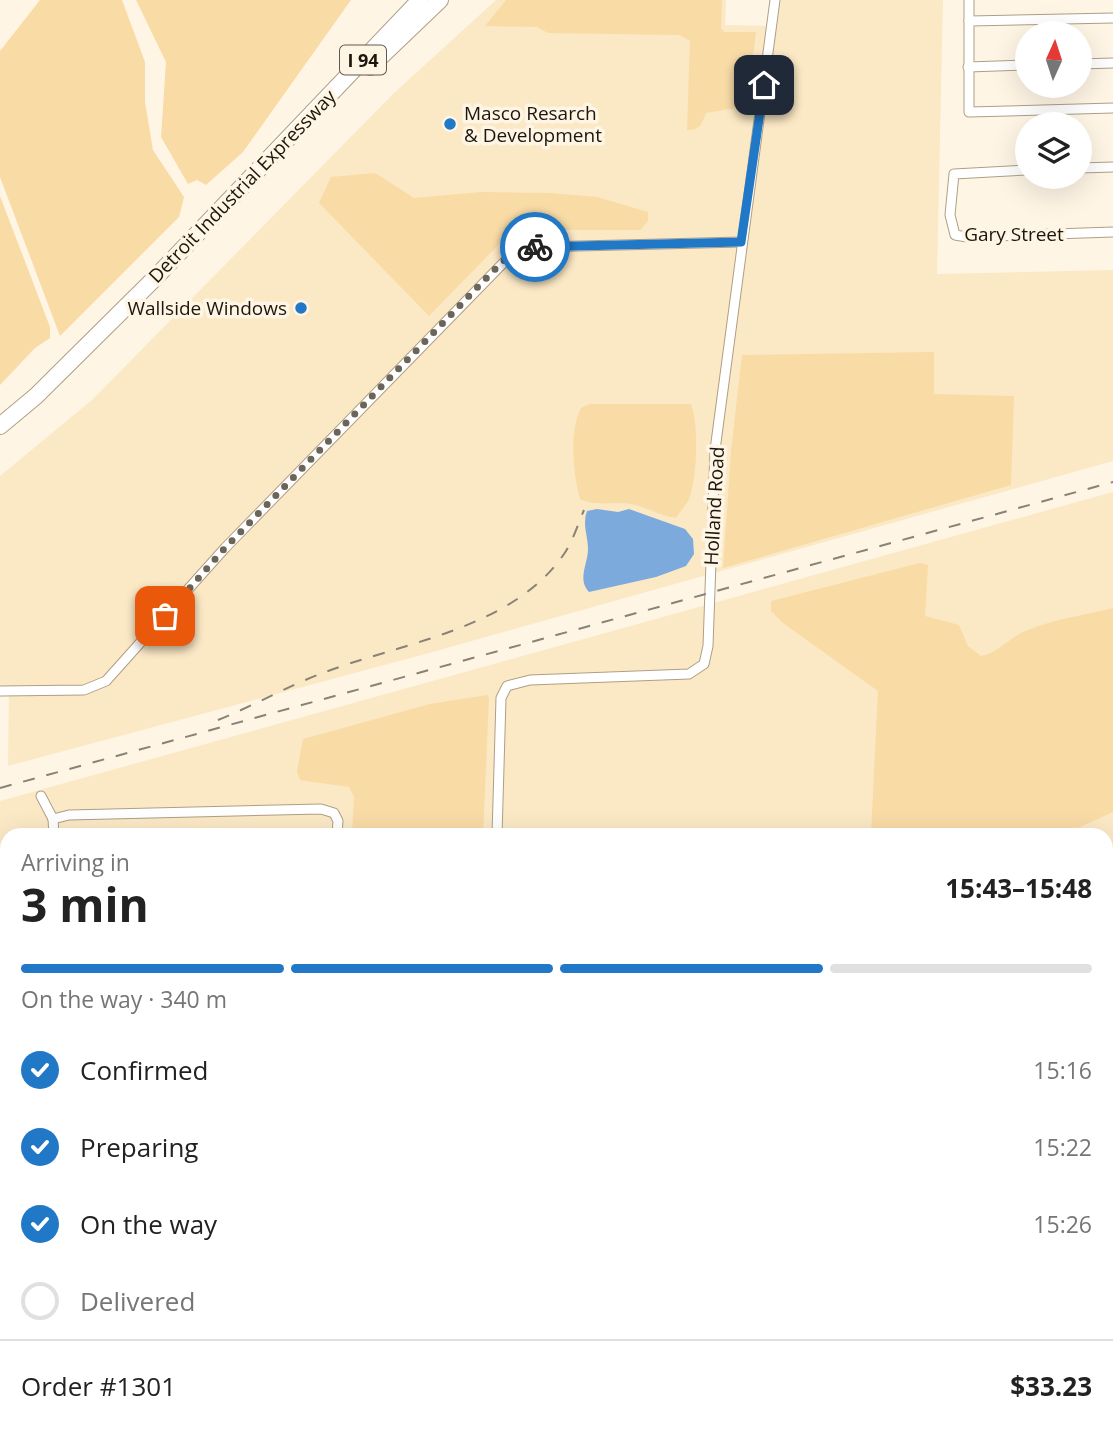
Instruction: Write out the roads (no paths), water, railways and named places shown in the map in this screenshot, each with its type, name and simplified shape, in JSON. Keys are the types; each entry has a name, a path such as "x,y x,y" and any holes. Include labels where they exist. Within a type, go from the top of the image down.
{"highway":[{"name":"Detroit Industrial Expressway","path":"0,426 36,396 155,278 420,0"},
{"path":"306,120 337,101 440,0"}],"street":[{"name":"Holland Road","path":"497,828 501,698 507,686 530,680 672,676 699,670 704,664 708,646 715,450 775,0"},
{"path":"969,0 969,112 1113,108"},
{"path":"969,21 1113,18"},
{"path":"1092,64 1113,63"},
{"path":"968,67 1015,65"},
{"path":"1092,168 1113,167"},
{"name":"Gary Street","path":"1015,171 958,173 952,177 951,226 959,237 1113,232"},
{"path":"0,691 84,690 98,686 113,676 225,548 513,253 540,247 741,242"},
{"path":"41,796 53,819 54,828"},
{"path":"53,819 69,815 321,809 334,813 338,828"}],"water":[{"path":"597,509 618,512 629,509 685,529 693,539 694,554 686,566 656,577 589,592 583,577 588,549 585,521 587,511"}],"railway":[{"path":"0,788 1113,482"},
{"path":"218,720 320,674 452,631 515,600 542,580 564,554 584,510"}],"place":[{"name":"Masco Resarch & Development","path":"450,124"},
{"name":"Wallside Windows","path":"301,308"}]}
